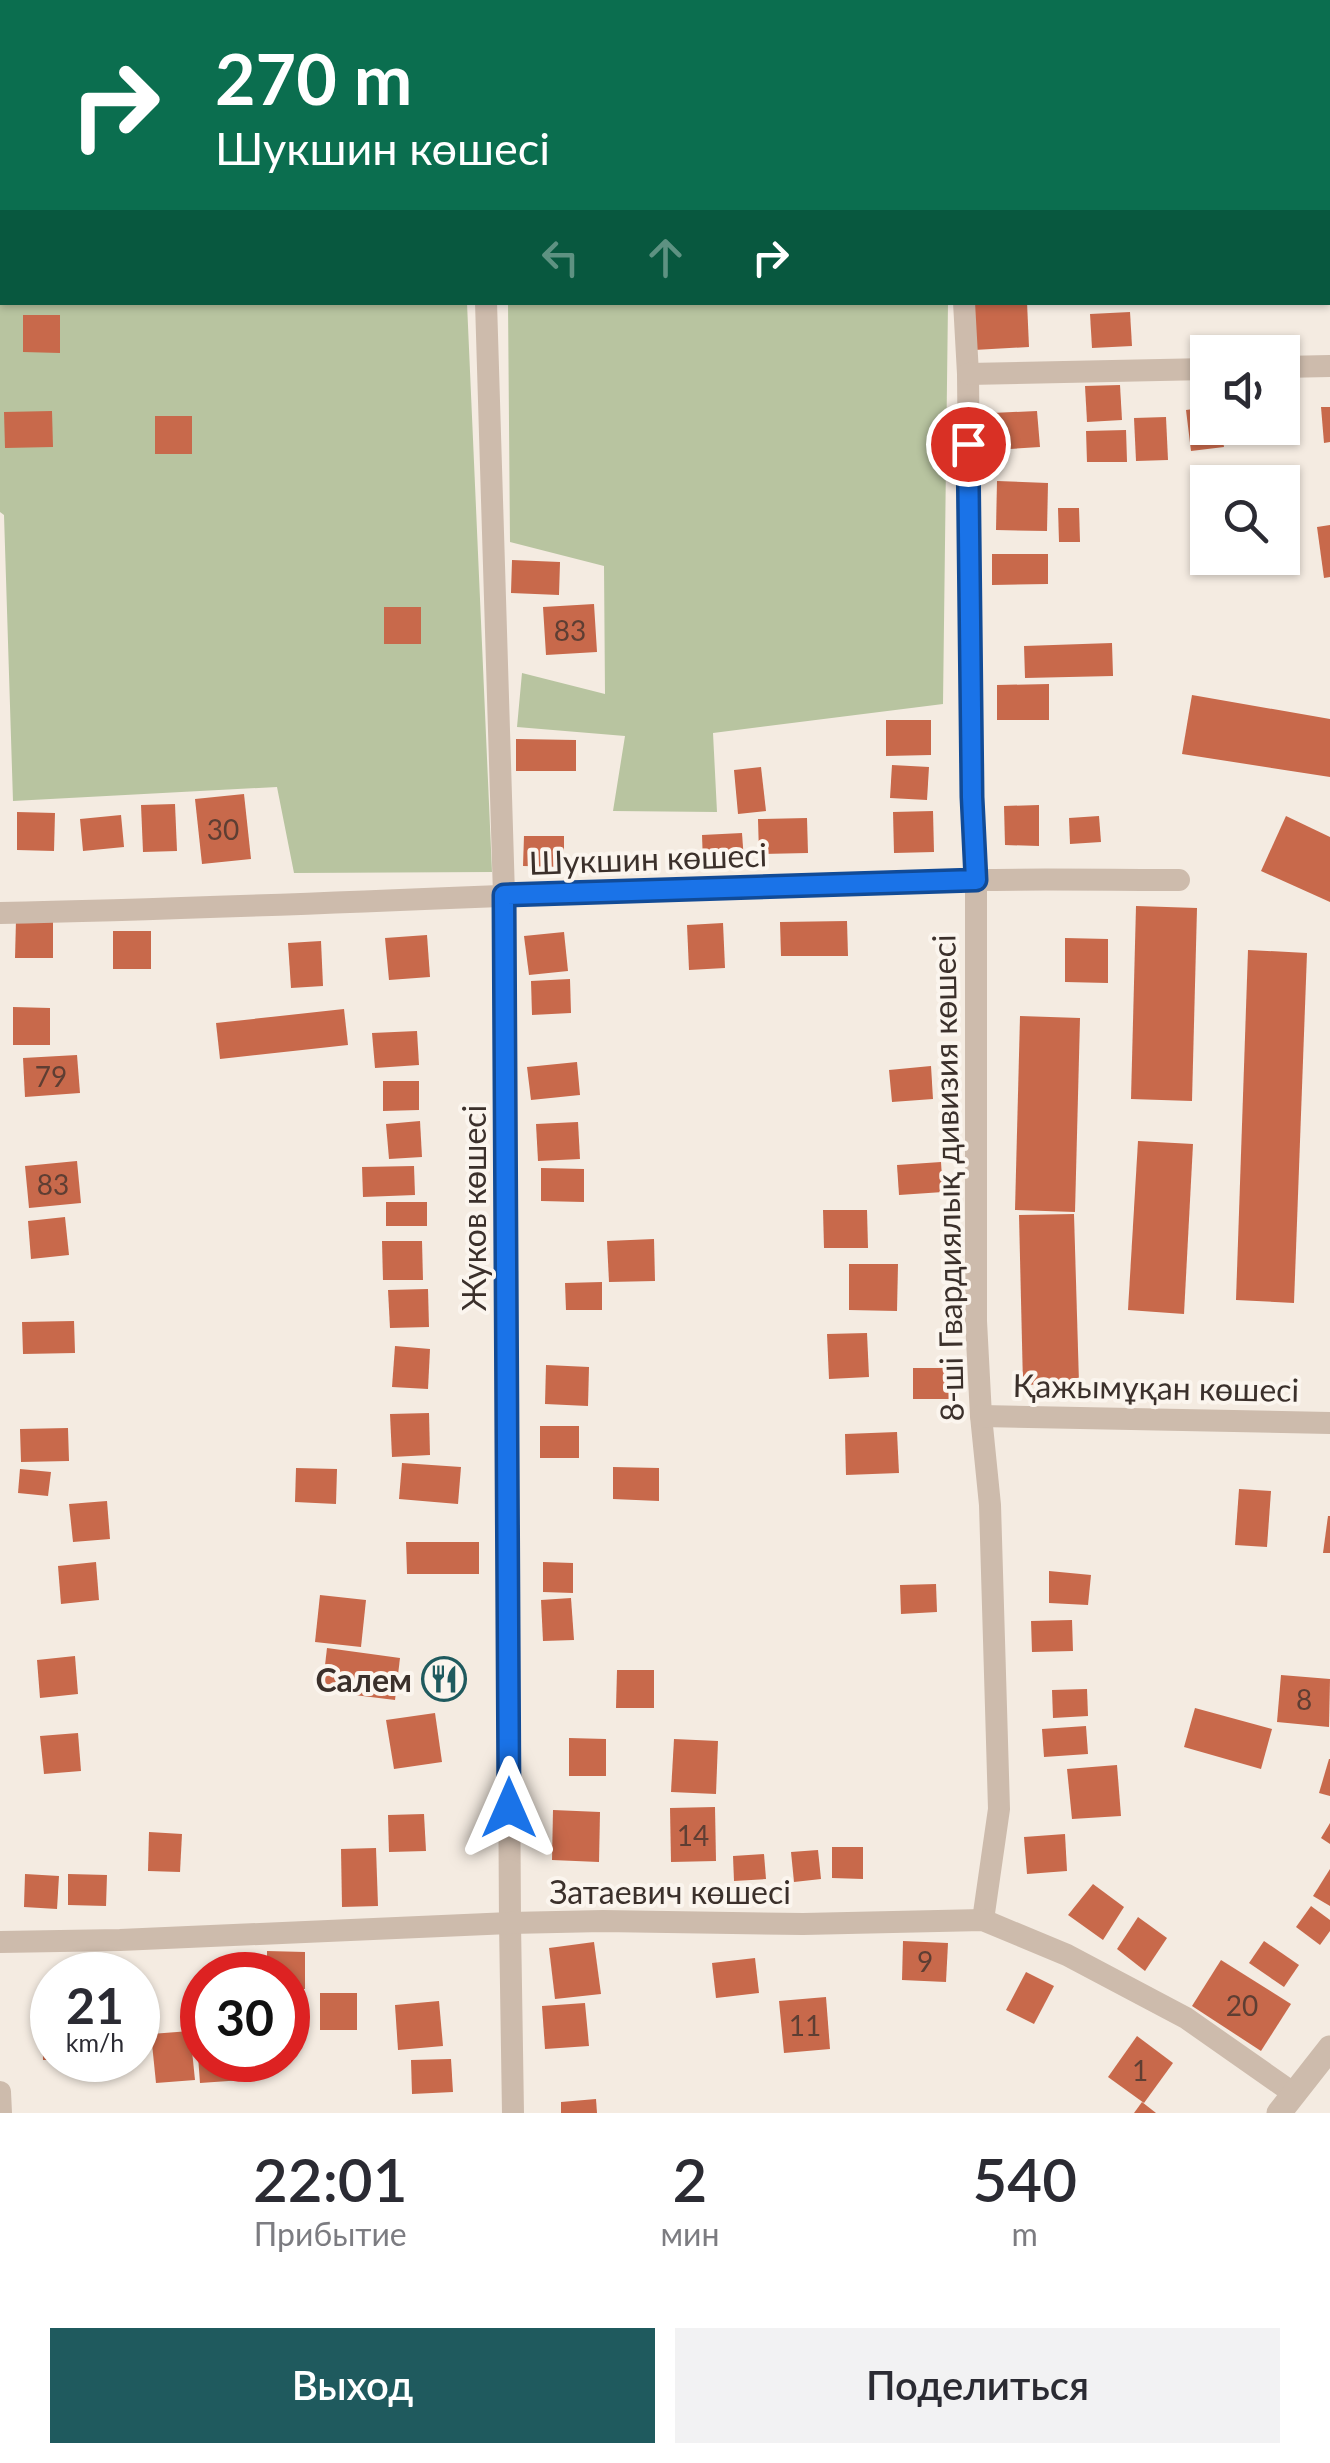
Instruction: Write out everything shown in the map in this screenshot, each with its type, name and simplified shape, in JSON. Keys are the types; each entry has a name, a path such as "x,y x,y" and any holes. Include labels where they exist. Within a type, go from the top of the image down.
{"street":[{"name":"Жуков көшесі","path":"486,305 504,895 513,2113"},
{"name":"8-ші Гвардиялық дивизия көшесі","path":"964,305 976,880 976,1321 990,1505 998,1810 983,1920"},
{"path":"1300,367 1330,366"},
{"path":"968,374 1190,369"},
{"name":"Шукшин көшесі","path":"0,913 976,880 1179,880"},
{"name":"Қажымұқан көшесі","path":"981,1416 1330,1423"},
{"name":"Затаевич көшесі","path":"0,1942 510,1923 983,1920 1067,1955 1186,2018 1286,2103"},
{"path":"1286,2103 1330,2048"},
{"path":"0,2092 1,2113"}],"green space":[{"path":"0,305 467,305 492,872 294,873 277,787 13,801 4,515 0,512"},
{"path":"508,305 948,305 943,704 713,733 717,812 613,811 625,736 517,727 522,673 605,694 604,566 510,542"}],"building":[{"path":"972,305 1027,305 1029,347 974,350"},
{"path":"1130,312 1132,346 1092,348 1090,314"},
{"path":"23,315 60,315 60,353 23,352"},
{"path":"1120,385 1122,420 1087,422 1085,386"},
{"path":"1321,407 1330,407 1330,442 1324,443"},
{"path":"1190,409 1190,443 1186,410"},
{"path":"52,411 53,447 5,448 4,412"},
{"path":"1037,411 1040,447 994,450 992,413"},
{"path":"155,416 192,416 192,454 155,454"},
{"path":"1166,417 1168,460 1136,461 1134,418"},
{"path":"1126,430 1127,462 1087,462 1086,431"},
{"path":"1190,445 1224,447 1191,451"},
{"path":"997,481 1048,483 1047,531 996,530"},
{"path":"1058,508 1079,508 1080,542 1059,542"},
{"path":"1330,525 1330,577 1324,578 1317,527"},
{"path":"992,554 1048,554 1048,584 992,585"},
{"path":"512,560 560,562 559,595 511,593"},
{"path":"594,604 597,652 546,655 543,607"},
{"path":"384,607 421,607 421,644 384,644"},
{"path":"1112,643 1113,676 1025,678 1024,646"},
{"path":"1049,684 1049,720 997,720 997,685"},
{"path":"1192,695 1330,719 1330,777 1182,754"},
{"path":"886,720 931,720 931,755 886,756"},
{"path":"516,739 576,740 576,771 516,771"},
{"path":"892,765 929,767 927,800 890,798"},
{"path":"761,767 766,811 738,814 734,770"},
{"path":"244,794 251,859 202,864 195,799"},
{"path":"175,804 177,851 143,852 141,805"},
{"path":"1039,805 1039,846 1005,845 1004,806"},
{"path":"933,811 934,852 894,853 893,812"},
{"path":"17,812 55,813 54,851 17,850"},
{"path":"121,815 124,847 83,851 80,819"},
{"path":"1099,816 1101,842 1070,844 1069,818"},
{"path":"1286,816 1330,837 1330,902 1261,871"},
{"path":"807,818 808,853 759,854 758,819"},
{"path":"742,833 744,861 703,863 702,835"},
{"path":"524,836 564,836 564,867 523,866"},
{"path":"1136,906 1197,908 1192,1101 1131,1099"},
{"path":"16,920 53,921 53,958 15,958"},
{"path":"847,921 848,956 781,956 780,922"},
{"path":"723,923 725,968 689,970 687,925"},
{"path":"113,931 151,931 151,969 113,969"},
{"path":"564,932 568,971 529,975 524,936"},
{"path":"427,935 430,977 389,980 385,938"},
{"path":"1065,938 1108,939 1108,983 1065,982"},
{"path":"321,941 323,986 291,988 288,943"},
{"path":"1248,950 1307,953 1294,1303 1236,1300"},
{"path":"570,979 571,1013 532,1015 531,981"},
{"path":"13,1007 50,1008 50,1045 13,1045"},
{"path":"344,1009 348,1045 220,1059 216,1023"},
{"path":"1020,1016 1080,1018 1075,1212 1015,1210"},
{"path":"417,1031 419,1065 375,1068 372,1033"},
{"path":"77,1055 80,1093 25,1097 23,1058"},
{"path":"577,1062 580,1095 531,1100 527,1067"},
{"path":"931,1066 933,1099 892,1102 889,1070"},
{"path":"383,1081 419,1081 419,1110 383,1111"},
{"path":"420,1121 422,1157 389,1159 386,1124"},
{"path":"578,1122 580,1159 538,1161 536,1124"},
{"path":"1138,1141 1193,1144 1184,1314 1128,1310"},
{"path":"77,1161 81,1203 29,1208 25,1166"},
{"path":"941,1162 943,1192 899,1195 897,1165"},
{"path":"414,1166 415,1195 363,1197 362,1167"},
{"path":"541,1168 584,1169 584,1202 541,1201"},
{"path":"386,1202 427,1202 427,1226 386,1226"},
{"path":"823,1210 867,1210 868,1248 824,1248"},
{"path":"1074,1214 1079,1383 1023,1385 1019,1215"},
{"path":"65,1217 69,1255 31,1259 28,1221"},
{"path":"654,1239 655,1281 609,1282 607,1241"},
{"path":"382,1241 422,1241 423,1280 383,1280"},
{"path":"849,1264 898,1264 897,1311 849,1310"},
{"path":"602,1282 602,1310 566,1310 565,1283"},
{"path":"428,1289 429,1327 390,1328 388,1290"},
{"path":"74,1321 75,1353 23,1354 22,1322"},
{"path":"867,1333 869,1377 829,1379 827,1334"},
{"path":"395,1346 430,1349 428,1389 392,1387"},
{"path":"546,1365 589,1367 588,1406 545,1404"},
{"path":"913,1368 950,1368 950,1399 913,1399"},
{"path":"429,1413 430,1455 392,1457 390,1414"},
{"path":"540,1426 579,1426 579,1458 540,1458"},
{"path":"68,1428 69,1461 21,1462 20,1429"},
{"path":"897,1432 899,1473 846,1475 845,1434"},
{"path":"402,1463 461,1467 458,1504 399,1499"},
{"path":"613,1467 659,1468 659,1501 613,1499"},
{"path":"296,1468 337,1469 336,1504 295,1502"},
{"path":"20,1469 51,1472 48,1496 18,1493"},
{"path":"1239,1489 1271,1491 1267,1547 1235,1545"},
{"path":"107,1501 110,1539 73,1542 69,1504"},
{"path":"1328,1516 1330,1553 1323,1553"},
{"path":"406,1542 479,1542 479,1574 407,1574"},
{"path":"96,1562 99,1600 61,1604 58,1566"},
{"path":"543,1562 573,1563 573,1593 543,1592"},
{"path":"1049,1571 1091,1575 1088,1605 1049,1603"},
{"path":"936,1584 937,1612 901,1614 900,1585"},
{"path":"320,1595 366,1600 361,1647 315,1642"},
{"path":"571,1598 574,1640 543,1641 541,1600"},
{"path":"1072,1620 1073,1651 1032,1652 1031,1621"},
{"path":"327,1648 400,1658 395,1700 322,1691"},
{"path":"75,1656 78,1694 40,1698 37,1660"},
{"path":"617,1670 654,1670 654,1708 616,1708"},
{"path":"1281,1675 1330,1679 1329,1727 1277,1722"},
{"path":"1087,1689 1088,1716 1053,1718 1052,1690"},
{"path":"1195,1708 1272,1729 1261,1769 1184,1747"},
{"path":"435,1713 442,1762 394,1769 386,1720"},
{"path":"1086,1726 1088,1754 1044,1757 1042,1729"},
{"path":"78,1733 81,1771 44,1774 40,1736"},
{"path":"569,1738 606,1739 606,1776 569,1776"},
{"path":"674,1739 718,1741 716,1794 671,1792"},
{"path":"1330,1759 1330,1796 1319,1793"},
{"path":"1117,1765 1121,1816 1072,1819 1067,1769"},
{"path":"715,1807 716,1861 671,1862 670,1808"},
{"path":"553,1810 600,1812 599,1862 552,1860"},
{"path":"424,1814 426,1851 389,1852 388,1815"},
{"path":"1330,1823 1330,1844 1321,1838"},
{"path":"149,1832 182,1834 180,1872 148,1871"},
{"path":"1065,1834 1067,1871 1027,1874 1024,1837"},
{"path":"832,1847 863,1847 863,1879 832,1878"},
{"path":"376,1848 378,1906 342,1907 341,1849"},
{"path":"818,1850 821,1879 794,1882 791,1852"},
{"path":"764,1854 766,1879 734,1881 733,1856"},
{"path":"1330,1869 1330,1906 1313,1896"},
{"path":"25,1874 59,1876 57,1909 24,1907"},
{"path":"68,1874 107,1875 106,1906 68,1905"},
{"path":"1093,1884 1124,1907 1103,1940 1068,1915"},
{"path":"1311,1906 1330,1920 1330,1931 1320,1945 1296,1927"},
{"path":"1138,1917 1167,1938 1145,1971 1117,1949"},
{"path":"903,1941 948,1943 946,1982 902,1980"},
{"path":"1264,1941 1299,1965 1284,1987 1249,1963"},
{"path":"594,1942 601,1994 555,1999 549,1948"},
{"path":"755,1958 759,1993 716,1998 712,1963"},
{"path":"1221,1960 1291,2004 1261,2051 1192,2006"},
{"path":"1026,1972 1054,1986 1034,2024 1006,2010"},
{"path":"320,1993 357,1993 357,2030 320,2030"},
{"path":"826,1997 830,2049 784,2053 779,2001"},
{"path":"439,2001 443,2046 398,2050 395,2005"},
{"path":"585,2003 589,2046 545,2049 542,2006"},
{"path":"180,2032 180,2081 156,2083 160,2082 160,2033"},
{"path":"1137,2036 1173,2063 1144,2103 1108,2077"},
{"path":"451,2059 453,2092 412,2094 411,2060"},
{"path":"596,2099 597,2113 561,2113 561,2102"},
{"path":"1142,2102 1156,2113 1134,2113"}],"place":[{"name":"Салем","path":"444,1679"}],"route":[{"path":"509,1808 504,895 976,880 968,444"}]}
